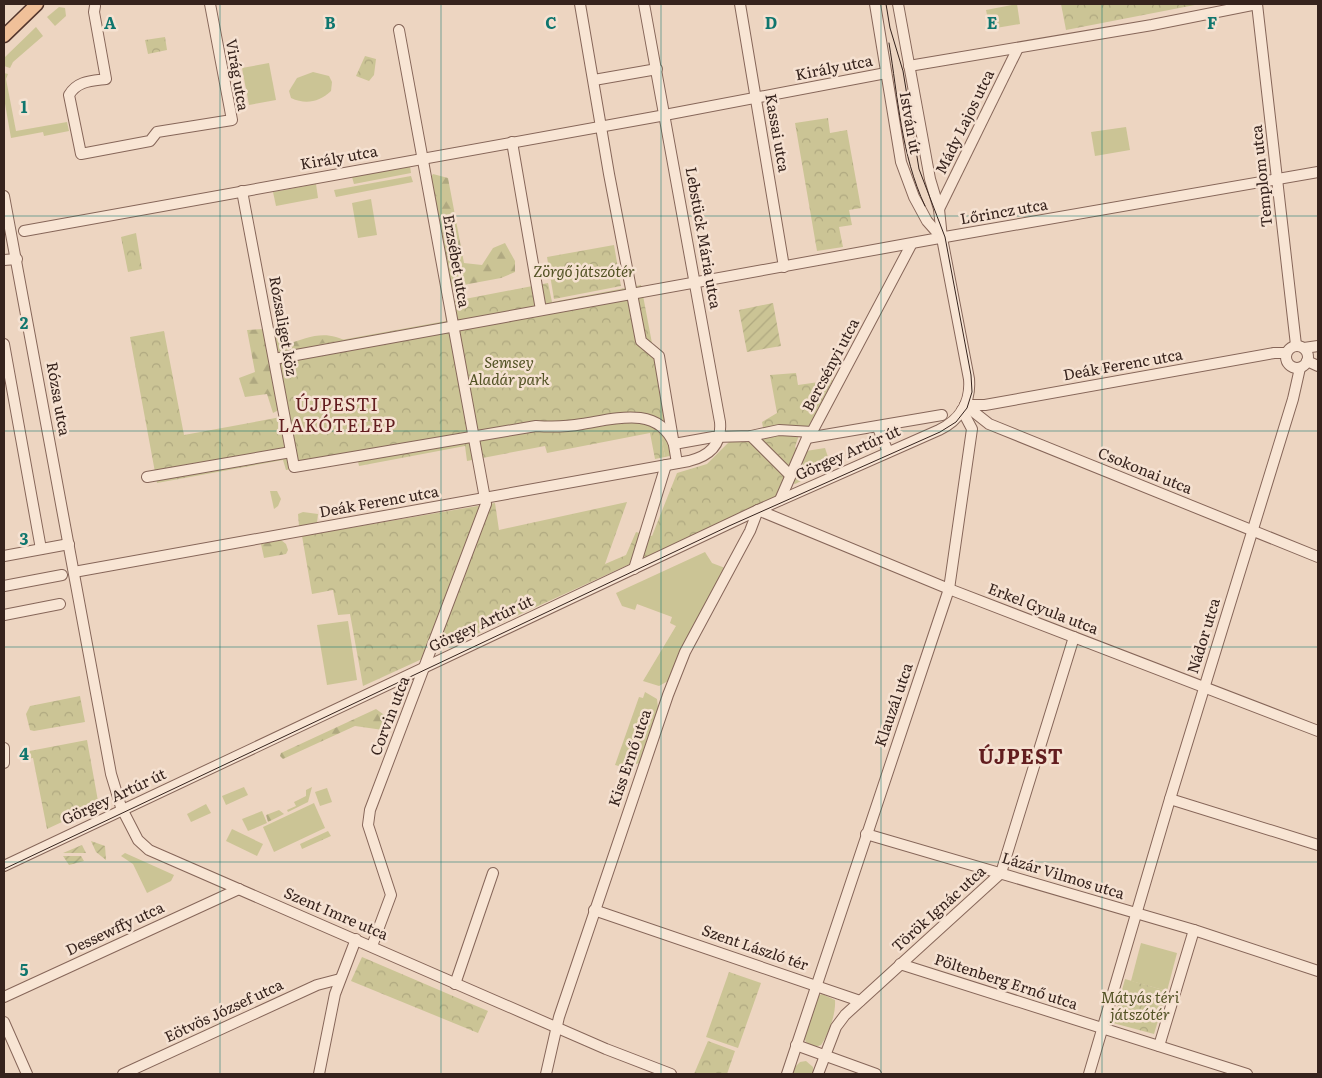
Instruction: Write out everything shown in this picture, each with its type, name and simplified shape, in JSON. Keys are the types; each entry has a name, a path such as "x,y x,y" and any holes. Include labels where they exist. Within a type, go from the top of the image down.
{"main road":[{"path":"4,36 37,4"}],"street":[{"path":"94,5 106,4"},
{"name":"Virág utca","path":"94,5 106,78 81,83 73,88 69,95 81,154 150,141 157,132 232,120 210,4"},
{"path":"580,4 641,341 658,356 677,463"},
{"name":"Lebstück Mária utca","path":"644,4 696,282 720,422 720,436"},
{"name":"Kassai utca","path":"740,4 784,267"},
{"name":"István út","path":"875,4 901,162 907,182 927,221 942,238"},
{"name":"István út","path":"898,4 930,179 939,209 942,238 969,379 968,395 964,407"},
{"path":"909,66 1257,4"},
{"name":"Templom utca","path":"1257,4 1277,179 1300,347"},
{"name":"Erzsébet utca","path":"399,30 424,158 452,327 485,498"},
{"name":"Mády Lajos utca","path":"939,209 1018,48"},
{"path":"594,80 656,69"},
{"name":"Király utca","path":"24,231 886,74"},
{"path":"512,142 542,310"},
{"name":"Lőrincz utca","path":"274,359 1318,172"},
{"name":"Rózsaliget köz","path":"242,191 294,466 474,436"},
{"name":"Rózsa utca","path":"4,196 111,774 122,810"},
{"name":"Bercsényi utca","path":"780,500 809,435 911,245"},
{"path":"4,260 17,259"},
{"path":"4,344 41,549"},
{"path":"1318,346 1300,347 1286,353 1287,362 1295,368 1303,364 1318,366"},
{"name":"Nádor utca","path":"1102,1028 1292,399 1303,364 1308,356 1300,347"},
{"name":"Deák Ferenc utca","path":"964,407 986,405 1268,354 1286,353"},
{"path":"964,407 972,429 980,424 989,424"},
{"name":"Csokonai utca","path":"964,407 989,424 1318,557"},
{"name":"Görgey Artúr út","path":"4,866 758,510 943,428 964,407"},
{"path":"674,444 720,436 751,436 779,430 809,435 878,428 942,415"},
{"path":"474,436 536,426 556,427 608,418 634,417 648,420 664,427 669,432 674,444"},
{"path":"878,428 888,452"},
{"name":"Klauzál utca","path":"817,985 949,589 972,429"},
{"name":"Deák Ferenc utca","path":"74,572 689,461 706,455 720,436"},
{"path":"751,436 790,475"},
{"path":"147,477 291,452"},
{"path":"634,569 666,465"},
{"name":"Corvin utca","path":"372,946 391,895 368,821 486,504 485,498"},
{"name":"Erkel Gyula utca","path":"758,510 949,589 1318,731"},
{"name":"Kiss Ernő utca","path":"546,1074 556,1027 668,695 685,652 750,531 758,510"},
{"path":"4,556 69,544"},
{"path":"4,586 62,575"},
{"path":"4,615 60,604"},
{"name":"Török Ignác utca","path":"860,1000 1001,873 1074,637"},
{"path":"4,748 4,763"},
{"path":"1170,798 1318,845"},
{"name":"Szent Imre utca","path":"122,810 138,840 149,850 556,1027"},
{"name":"Lázár Vilmos utca","path":"866,834 1194,930"},
{"path":"455,984 493,873"},
{"name":"Dessewffy utca","path":"4,997 239,889"},
{"name":"Szent László tér","path":"594,910 817,985 787,1074"},
{"path":"1247,1074 1159,1046 1194,930 1318,971"},
{"path":"319,1074 332,1004 340,978 356,939"},
{"name":"Pöltenberg Ernő utca","path":"900,964 1159,1046"},
{"name":"Eötvös József utca","path":"123,1074 317,985 340,978"},
{"path":"817,985 860,1000 836,1026 818,1074"},
{"path":"4,1022 28,1074"},
{"path":"556,1027 671,1074"},
{"path":"1089,1074 1102,1028"},
{"path":"796,1045 876,1074"}],"green space":[{"path":"1017,4 1020,24 990,29 986,10"},
{"path":"1061,4 1200,4 1066,30"},
{"path":"59,7 65,8 66,16 55,26 47,17"},
{"path":"36,27 43,36 13,62 10,68 4,66 5,57"},
{"path":"165,37 167,50 148,54 145,40"},
{"path":"365,56 376,59 374,75 369,81 356,76"},
{"path":"269,63 276,100 249,105 242,68"},
{"path":"313,72 329,76 332,82 331,91 322,98 307,102 291,98 289,91 297,78"},
{"path":"4,73 8,74 6,79 16,131 67,122 69,131 44,136 43,132 11,138 4,98"},
{"path":"828,118 830,133 847,130 861,208 849,210 852,225 839,227 843,247 817,251 795,123"},
{"path":"1126,127 1130,150 1095,156 1091,132"},
{"path":"410,166 411,173 354,184 352,177"},
{"path":"433,174 448,178 464,263 482,265 493,248 505,243 515,261 515,272 501,278 447,288 427,183"},
{"path":"411,176 413,182 336,197 334,190"},
{"path":"316,184 318,198 276,206 273,192"},
{"path":"371,199 377,235 358,238 352,203"},
{"path":"136,233 142,269 128,272 121,237"},
{"name":"Zörgő játszótér","path":"614,245 621,286 554,299 547,257"},
{"name":"Semsey Aladár park","path":"548,283 552,302 641,285 668,428 660,430 665,457 655,459 650,433 547,453 545,446 467,461 465,446 359,466 357,457 286,470 283,460 157,483 130,337 164,331 184,435 281,417 269,353 446,321 444,303"},
{"path":"773,303 781,346 747,352 739,310"},
{"path":"264,329 286,345 310,337 325,335 333,336 349,343 288,405 273,413 267,394 245,397 239,378 255,372 247,330"},
{"path":"796,373 798,385 833,380 810,424 799,435 795,447 798,450 779,496 363,686 350,614 338,615 333,590 312,594 302,536 495,503 499,530 627,502 605,564 626,555 636,532 652,536 677,473 707,464 730,441 764,433 762,422 777,413 770,375"},
{"path":"660,430 667,438 674,455 665,457"},
{"path":"825,448 831,466 795,484 791,482 806,451"},
{"path":"270,491 277,491 281,499 278,506 274,509"},
{"path":"303,512 318,514 317,523 299,526 298,514"},
{"path":"281,540 286,544 288,550 286,554 264,558 261,544"},
{"path":"705,552 712,563 725,568 686,640 668,681 659,686 643,681 676,626 670,623 672,617 637,604 635,610 622,606 616,593"},
{"path":"348,621 357,680 327,685 317,625"},
{"path":"645,692 657,699 658,708 639,763 626,768 615,765 639,697 643,698"},
{"path":"80,696 85,722 34,731 30,730 26,714 30,706"},
{"path":"376,709 394,722 390,731 355,726 283,759 280,756 281,753"},
{"path":"87,740 98,801 96,806 47,829 33,758 20,760 19,753"},
{"path":"244,787 248,795 226,805 222,796"},
{"path":"312,787 308,802 288,812 287,810 296,806 294,802 306,796 306,790"},
{"path":"327,788 332,802 320,806 315,792"},
{"path":"314,803 325,828 274,852 263,827"},
{"path":"206,804 211,813 191,822 187,814"},
{"path":"279,810 284,814 268,822 266,815"},
{"path":"262,811 267,823 248,831 242,819"},
{"path":"232,829 263,844 257,856 226,841"},
{"path":"328,831 331,836 302,849 300,844"},
{"path":"91,841 105,846 106,860 96,852"},
{"path":"82,845 86,853 63,853"},
{"path":"125,853 174,875 171,881 147,893 133,864 121,856"},
{"path":"63,856 81,856 84,861 69,865"},
{"path":"1141,943 1177,953 1167,991 1131,981"},
{"path":"362,957 488,1011 478,1033 351,981"},
{"path":"729,972 761,983 738,1048 706,1037"},
{"name":"Mátyás téri játszótér","path":"1125,979 1167,991 1154,1034 1113,1023"},
{"path":"822,994 835,1000 834,1011 824,1040 821,1045 815,1047 806,1042 804,1037 817,996"},
{"path":"708,1041 735,1051 727,1074 694,1074"},
{"path":"806,1061 813,1067 814,1074 791,1074 800,1062"}],"tram line":[{"path":"4,869 729,526 940,432 956,422 967,408 972,392 971,375 945,237 919,169 903,71 890,28 886,4"},
{"path":"889,43 905,146 917,187 925,206"}],"district":[{"name":"ÚJPESTI LAKÓTELEP","path":"337,415"},
{"name":"ÚJPEST","path":"1021,757"}]}
